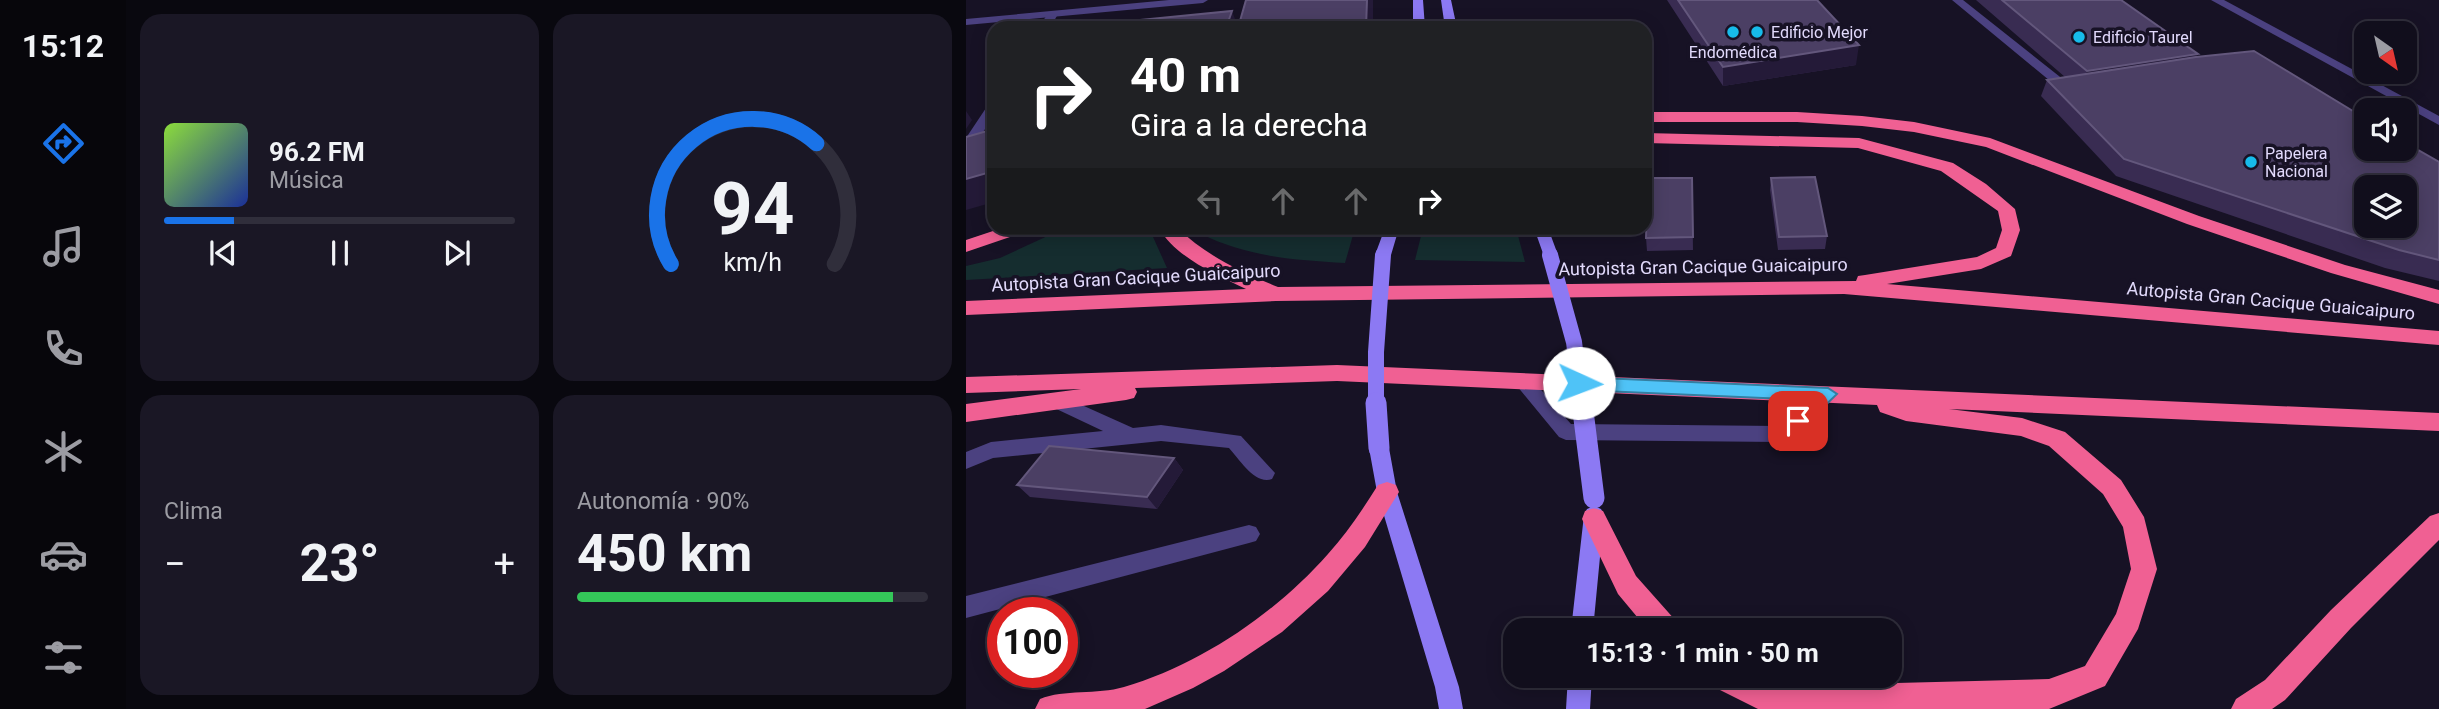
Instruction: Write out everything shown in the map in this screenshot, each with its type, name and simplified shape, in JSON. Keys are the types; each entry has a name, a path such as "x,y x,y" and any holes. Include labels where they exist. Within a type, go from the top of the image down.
{"highway":[{"path":"1652,117 1797,117 1861,121 1914,127 1990,143 2193,220 2338,269 2439,297"},
{"path":"1652,138 1858,143 1947,167 2006,209 2011,230 2004,252 1981,264 1947,267 1844,287"},
{"path":"966,246 998,235"},
{"path":"1175,235 1215,265 1276,294"},
{"name":"Autopista Gran Cacique Guaicaipuro","path":"966,308 1276,294 1844,287 2439,338"},
{"path":"966,385 1337,373 2439,422"},
{"path":"966,413 1055,400 1278,375"},
{"path":"1746,688 1773,701 2049,694 2095,676 2128,620 2144,569 2135,525 2112,487 2085,461 2057,439 2022,427 1906,412 1856,395"},
{"path":"1050,709 1094,708 1172,686 1278,619 1321,581 1359,535 1387,492"},
{"path":"1594,509 1627,585 1655,618"},
{"path":"2246,709 2276,690 2341,619 2439,524"}],"main road":[{"path":"1418,0 1419,21"},
{"path":"1446,0 1449,21"},
{"path":"1390,235 1383,255 1376,330 1375,410 1379,449 1387,492 1447,687 1451,709"},
{"path":"1545,235 1574,342 1594,509 1583,618"},
{"path":"1578,709 1579,688"}],"street":[{"path":"966,22 1136,3 1203,0"},
{"path":"1957,0 2065,87"},
{"path":"2216,0 2439,121"},
{"path":"1048,21 1053,14"},
{"path":"966,148 987,116"},
{"path":"1523,381 1566,432 1783,434 1828,394"},
{"path":"1055,400 1130,436"},
{"path":"966,461 991,450 1161,433 1234,441 1265,473"},
{"path":"966,607 1249,534"}],"green space":[{"path":"1050,235 1152,235 1167,268 966,280 966,266 1000,258"},
{"path":"1204,235 1353,235 1345,263 1288,259"},
{"path":"1421,235 1518,235 1525,262 1415,260"}],"building":[{"path":"1246,0 1367,0 1366,21 1240,21"},
{"name":"Edificio Mejor","path":"1678,0 1817,0 1859,45 1723,67"},
{"name":"Edificio Taurel","path":"2002,0 2121,0 2198,54 2087,71"},
{"path":"1232,11 1228,21 1130,21"},
{"name":"Papelera Nacional","path":"2254,51 2354,112 2354,161 2417,161 2417,149 2439,162 2439,260 2363,238 2417,238 2417,175 2354,175 2354,235 2124,159 2047,80 2196,57"},
{"path":"987,131 987,173 966,179 966,137"},
{"path":"1815,177 1827,236 1779,237 1771,178"},
{"path":"1652,178 1692,178 1693,237 1646,238 1646,235 1652,235"},
{"path":"1049,446 1174,458 1147,497 1017,485"}],"place":[{"name":"Endomédica","path":"1733,32"},
{"name":"Edificio Mejor","path":"1757,32"},
{"name":"Edificio Taurel","path":"2079,37"},
{"name":"Papelera Nacional","path":"2251,162"}],"route":[{"path":"1579,383 1828,394 1798,421"}]}
